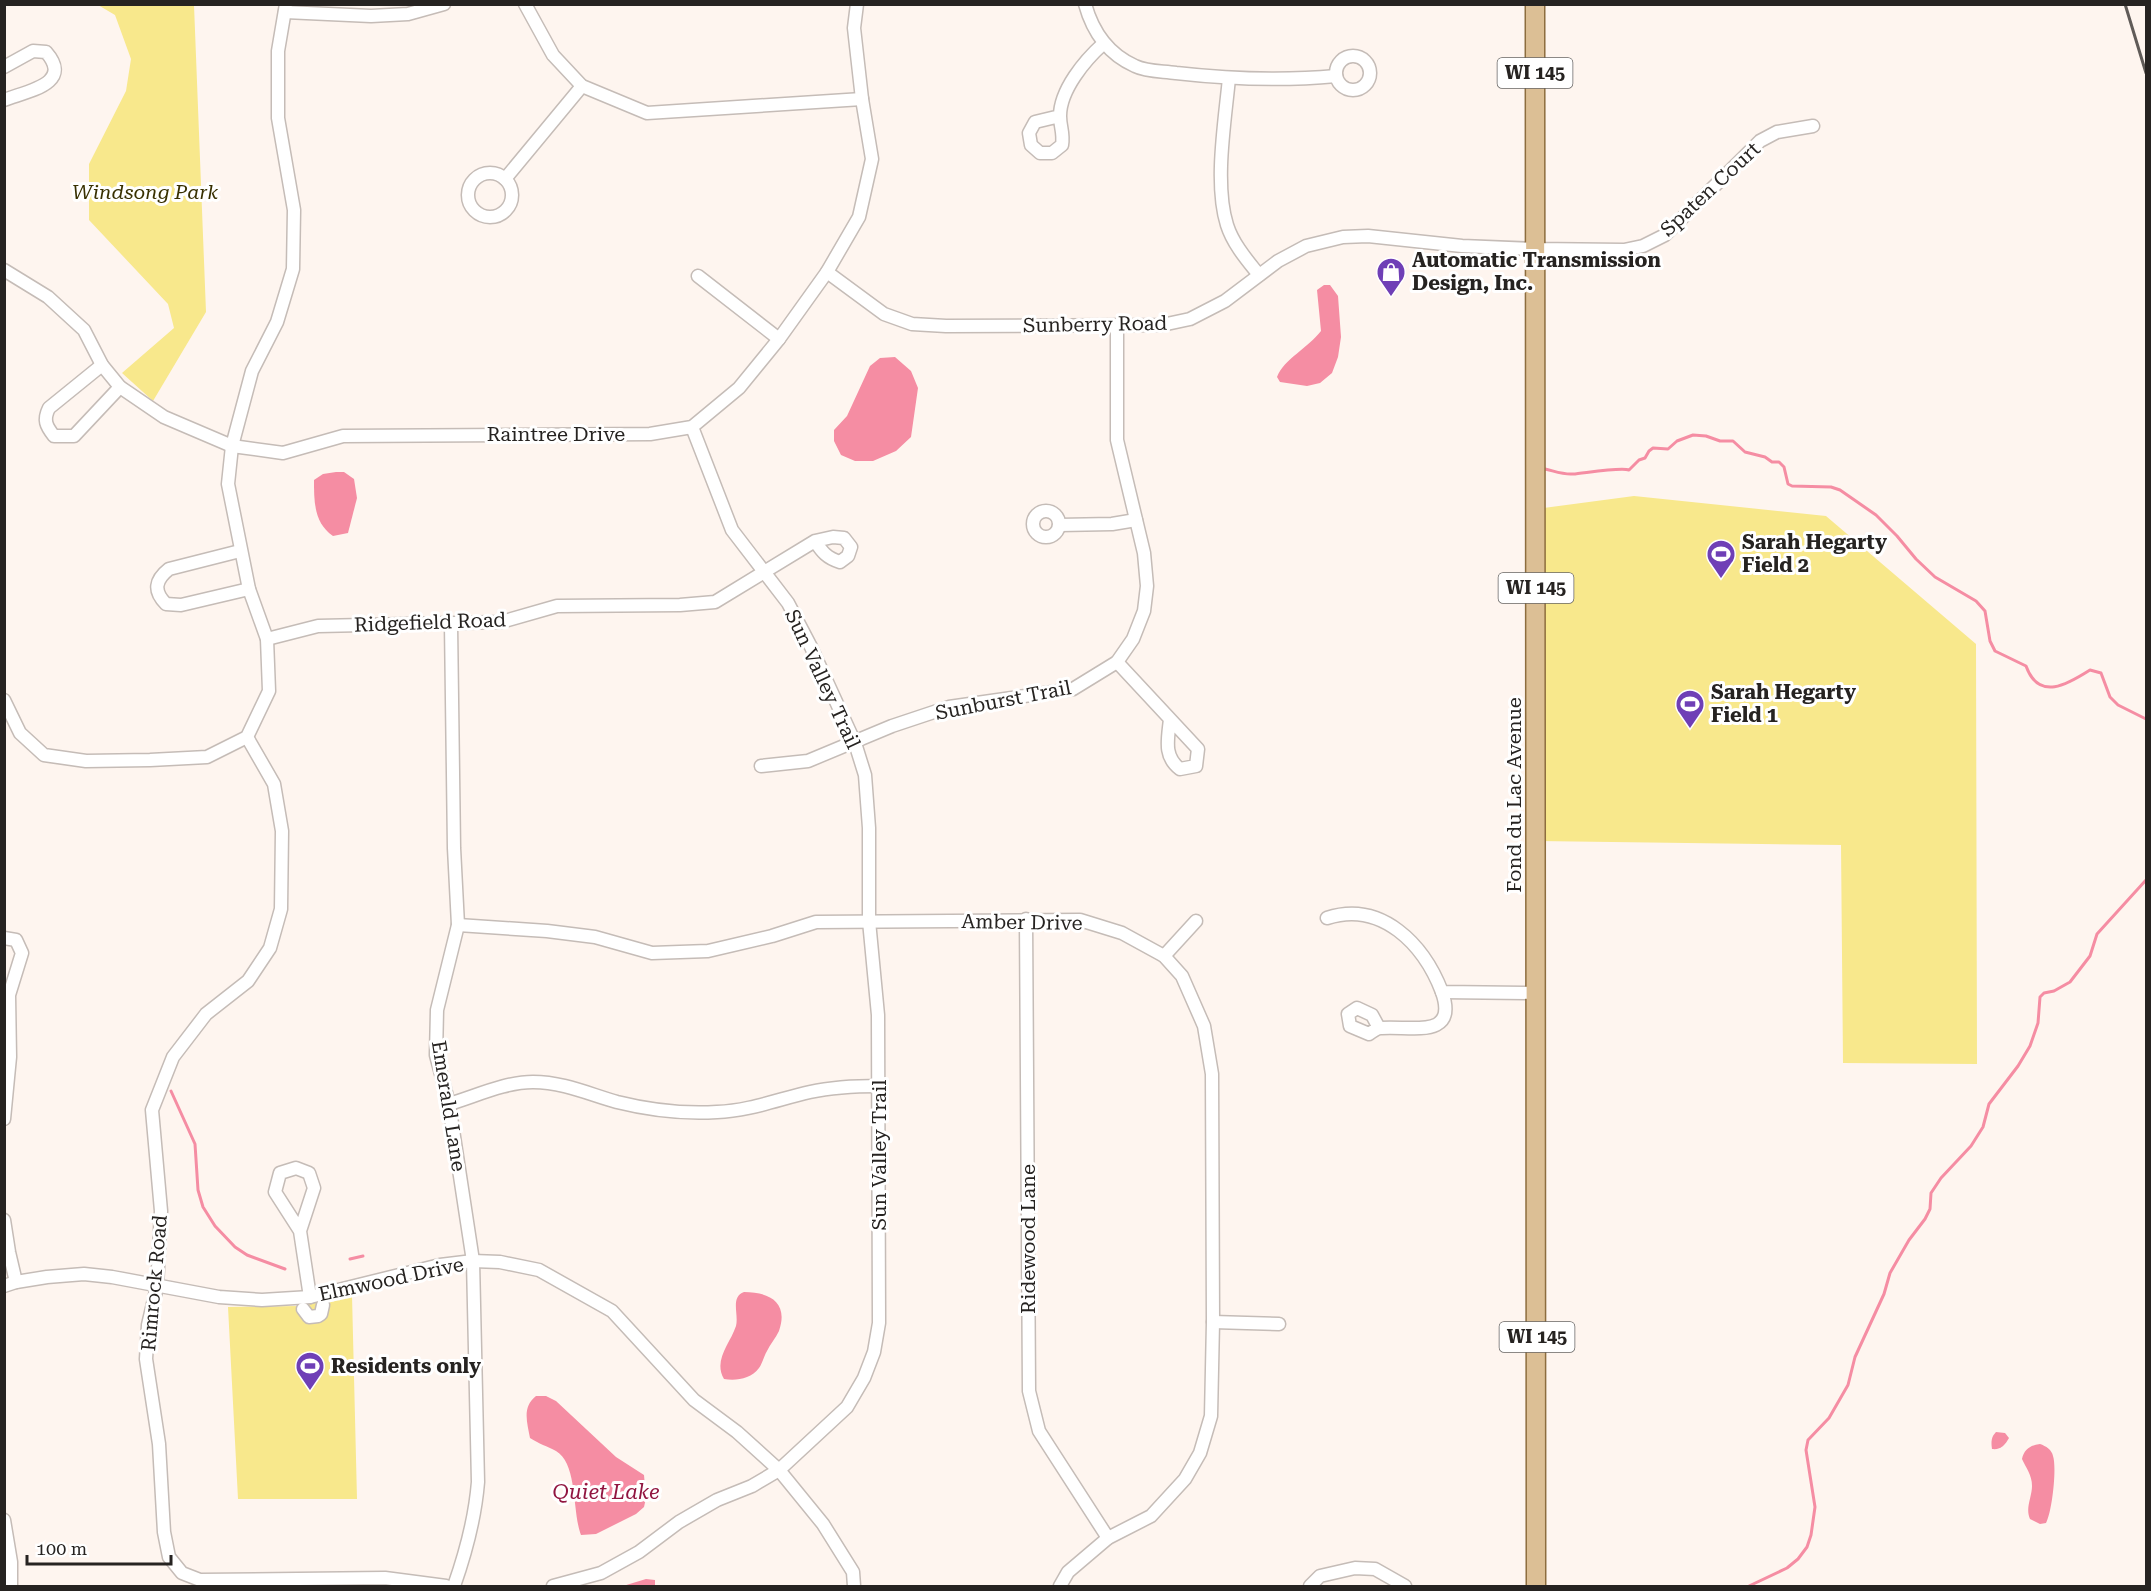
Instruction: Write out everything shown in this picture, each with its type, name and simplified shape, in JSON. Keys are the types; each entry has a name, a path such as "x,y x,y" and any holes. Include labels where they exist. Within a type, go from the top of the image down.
{"main road":[{"name":"Fond du Lac Avenue","path":"1535,4 1536,1587"}],"street":[{"path":"4,700 20,733 44,755 86,761 207,757 247,737 269,691 267,639 249,589 228,484 232,446 252,371 277,322 293,269 294,210 278,118 278,51 286,8 370,16 408,14 444,4"},
{"path":"525,4 553,55 582,86 647,112 862,99"},
{"name":"Raintree Drive","path":"4,270 48,297 84,330 102,365 120,387 164,417 232,446 283,453 343,436 650,434 692,427 740,388 779,339 827,272 859,217 872,159 854,28 856,4"},
{"path":"1085,4 1092,27 1103,44 1117,56 1136,67 1229,78 1296,80 1336,76"},
{"path":"1060,116 1064,99 1075,75 1090,55 1103,44"},
{"path":"4,67 33,51 46,52 53,60 55,71 52,81 4,100"},
{"path":"1229,78 1222,192 1227,225 1240,251 1259,275"},
{"path":"505,178 582,86"},
{"name":"Spaten Court","path":"1535,249 1624,250 1654,242 1665,235 1760,141 1777,132 1813,126"},
{"name":"Sunberry Road","path":"827,272 884,314 912,324 946,326 1162,325 1190,319 1225,301 1278,261 1306,246 1343,237 1368,236 1462,246 1535,249"},
{"path":"698,276 779,339"},
{"name":"Sunburst Trail","path":"760,766 808,761 892,726 949,707 1073,689 1117,662 1133,639 1144,611 1146,575 1144,553 1117,440 1117,325"},
{"path":"102,365 49,408 45,416 47,427 54,436 74,436 120,387"},
{"name":"Sun Valley Trail","path":"553,1587 601,1573 639,1552 679,1522 717,1500 752,1486 779,1470 847,1407 864,1378 874,1352 879,1323 878,1015 869,921 869,828 865,775 855,743 788,603 732,530 692,427"},
{"path":"1059,525 1112,524 1136,520"},
{"name":"Ridgefield Road","path":"267,639 318,626 501,622 556,606 680,605 715,602 815,541"},
{"path":"240,551 170,569 160,576 157,586 159,597 166,604 180,605 249,589"},
{"name":"Emerald Lane","path":"451,624 454,836 458,925 437,1010 436,1055 449,1104 473,1261 478,1482 476,1508 454,1587"},
{"path":"1117,662 1170,719"},
{"name":"Rimrock Road","path":"247,737 274,784 282,831 281,909 270,948 248,981 206,1014 172,1057 152,1110 161,1211 158,1287 148,1325 146,1359 159,1444 164,1532 170,1557 182,1573 200,1580 263,1583 385,1578 446,1587"},
{"path":"1327,918 1356,913 1403,933 1422,952 1435,973 1446,1001 1446,1012 1443,1020 1437,1026 1424,1029 1379,1028"},
{"name":"Ridewood Lane","path":"1026,919 1029,1391 1039,1431 1107,1538"},
{"name":"Amber Drive","path":"458,925 548,931 595,937 652,953 708,951 772,936 816,922 1080,920 1122,933 1164,956 1182,976 1204,1026 1212,1074 1211,1416 1200,1453 1185,1479 1151,1516 1107,1538 1068,1572 1060,1587"},
{"path":"1164,956 1196,921"},
{"path":"4,938 16,940 22,953 7,993 10,1057 4,1119"},
{"path":"1442,992 1537,993"},
{"path":"449,1104 512,1084 532,1082 584,1090 616,1101 650,1108 717,1112 751,1107 810,1092 879,1086"},
{"path":"300,1231 314,1188 309,1173 296,1168 280,1173 274,1192 300,1231 310,1297"},
{"path":"4,1220 9,1252 10,1284"},
{"name":"Elmwood Drive","path":"10,1284 47,1277 84,1274 112,1277 158,1287 262,1300 310,1297 440,1265 473,1261 500,1262 539,1270 612,1311 694,1400 738,1432 779,1470 823,1524 853,1572 854,1587"},
{"path":"303,1309 309,1317 314,1317 321,1314 323,1305"},
{"path":"1213,1322 1279,1324"},
{"path":"4,1520 11,1562 11,1587"},
{"path":"1310,1587 1320,1576 1355,1568 1375,1569 1405,1587"}],"green space":[{"name":"Windsong Park","path":"98,5 194,5 206,312 153,401 122,373 174,328 168,304 89,220 89,164 126,91 131,59 115,15"},
{"path":"1634,496 1826,516 1976,644 1977,1064 1843,1063 1841,845 1537,841 1536,509"},
{"path":"352,1295 357,1499 238,1499 228,1307 299,1306"}],"water":[{"path":"1324,285 1330,285 1338,296 1341,337 1338,357 1332,373 1320,383 1307,386 1280,382 1277,377 1280,371 1321,331 1317,290"},
{"path":"895,357 911,371 918,388 911,437 896,451 873,461 855,461 841,455 834,441 834,430 847,416 870,366 880,358"},
{"path":"344,472 354,479 357,498 348,533 333,536 322,525 316,511 314,480 323,474"},
{"path":"744,1292 761,1294 775,1301 781,1313 779,1331 756,1372 743,1378 724,1379 721,1372 721,1359 736,1326 737,1298"},
{"name":"Quiet Lake","path":"536,1396 546,1396 556,1401 616,1457 644,1475 646,1498 644,1507 636,1514 596,1534 581,1535 568,1466 556,1451 530,1438 527,1410"},
{"path":"1996,1432 2005,1433 2009,1438 1998,1449 1992,1449 1992,1440"},
{"path":"2040,1444 2046,1447 2053,1456 2054,1480 2048,1517 2046,1523 2040,1524 2030,1519 2028,1507 2032,1482 2022,1459 2028,1448"},
{"path":"646,1579 655,1580 655,1586 623,1586"}],"waterway":[{"path":"1545,469 1570,474 1629,470 1639,460 1645,458 1653,448 1668,449 1677,441 1693,435 1706,436 1720,441 1733,441 1745,452 1765,457 1772,462 1779,462 1784,467 1788,484 1831,487 1840,490 1876,515 1935,577 1976,601 1985,611 1990,641 1995,651 2026,666 2038,684 2055,687 2090,670 2101,673 2110,697 2118,705 2146,719"},
{"path":"1749,1586 1787,1568 1807,1547 1815,1507 1806,1450 1808,1440 1829,1418 1848,1385 1855,1357 1884,1294 1890,1273 1909,1240 1925,1219 1930,1209 1931,1193 1941,1178 1971,1146 1983,1127 1989,1104 2030,1046 2038,1023 2040,997 2070,982 2090,956 2097,934 2146,880"},
{"path":"171,1091 195,1144 198,1190 203,1207 215,1226 235,1247 247,1255 285,1269"},
{"path":"350,1259 363,1256"}],"railway":[{"path":"2125,4 2146,73"}],"place":[{"name":"Automatic Transmission Design, Inc.","path":"1391,298"},
{"name":"Sarah Hegarty Field 2","path":"1721,580"},
{"name":"Sarah Hegarty Field 1","path":"1690,730"},
{"name":"Residents only","path":"310,1392"}]}
